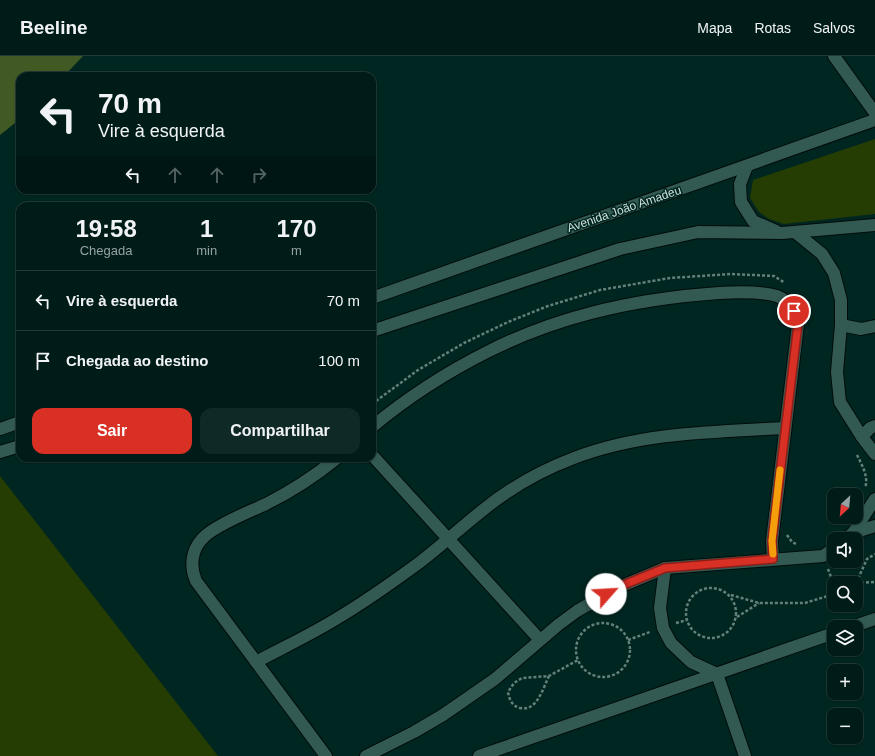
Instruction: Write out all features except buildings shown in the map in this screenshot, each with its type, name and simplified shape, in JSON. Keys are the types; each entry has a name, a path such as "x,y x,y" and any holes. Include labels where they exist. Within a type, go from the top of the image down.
{"street":[{"path":"834,56 875,113"},
{"name":"Avenida João Amadeu","path":"376,297 875,120"},
{"path":"747,166 740,184 741,202 753,221 788,233 822,254 834,273 840,300 841,325 837,372 840,402 862,437 875,454"},
{"path":"376,329 620,250 698,232 788,233 875,225"},
{"path":"376,424 408,399 461,366 502,345 556,324 590,313 661,299 697,295 741,292 778,297 791,306 797,317 798,324 772,541 773,559"},
{"path":"841,325 861,329 875,326"},
{"path":"0,428 16,423"},
{"path":"862,437 870,428 875,426"},
{"path":"256,662 306,636 364,602 421,561 484,509 521,484 550,468 596,450 626,442 668,436 785,428"},
{"path":"0,452 16,447"},
{"path":"376,458 540,640"},
{"path":"326,756 196,581 192,568 193,554 199,543 207,534 286,494 305,483 332,462"},
{"path":"852,532 875,499"},
{"path":"859,532 875,526"},
{"path":"366,756 414,732 443,715 495,679 540,640 578,611 616,588 665,568 824,556 827,554"},
{"path":"665,568 660,608 663,628 671,643 691,662 716,674 745,756"},
{"path":"863,623 875,619"},
{"path":"479,756 827,635"}],"path":[{"path":"376,401 418,370 471,340 508,322 548,306 600,290 670,278 731,274 774,276 789,286"},
{"path":"857,455 864,468 867,483 864,491"},
{"path":"785,534 792,542 798,545"},
{"path":"860,576 867,559 875,554"},
{"path":"824,556 831,576"},
{"path":"863,583 875,582"},
{"path":"708,587 716,587 724,590 730,595 735,602 737,617 734,625 729,631 722,636 714,638 697,634 691,628 687,620 686,611 692,595 699,590 708,587"},
{"path":"730,595 759,603 805,603 827,596"},
{"path":"737,617 759,603"},
{"path":"597,623 614,625 621,630 630,644 628,660 624,667 617,673 608,676 599,677 590,674 583,668 578,660 576,651 581,633 588,627 597,623"},
{"path":"549,676 533,706 525,709 516,707 510,700 508,692 514,683 522,678 549,676 578,660"}],"green space":[{"path":"0,56 83,56 68,72 16,72 16,122 0,135"},
{"path":"875,139 875,214 784,224 769,219 759,212 750,198 753,180"},
{"path":"0,476 218,756 0,756"}],"slow traffic":[{"path":"773,554 772,541 780,470"}],"route":[{"path":"606,594 616,588 665,568 773,559 772,541 798,324 794,311"}]}
